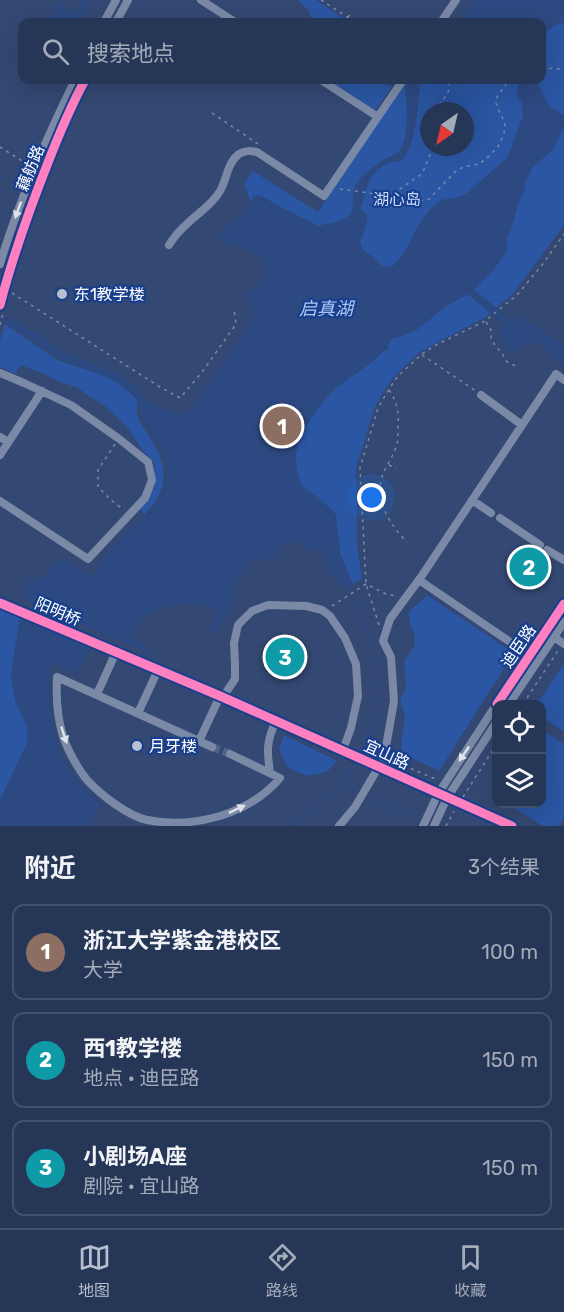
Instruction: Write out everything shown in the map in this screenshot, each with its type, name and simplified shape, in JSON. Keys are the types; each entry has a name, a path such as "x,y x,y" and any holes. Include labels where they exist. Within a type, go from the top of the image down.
{"street":[{"path":"106,18 116,0"},
{"path":"118,18 128,0"},
{"path":"201,0 229,18"},
{"path":"444,18 456,0"},
{"name":"藕舫路","path":"0,264 29,182 73,84"},
{"name":"藕舫路","path":"0,305 21,232 72,104 83,84"},
{"path":"327,84 378,117"},
{"path":"169,245 188,222 207,208 220,190 230,165 240,153 249,150 257,152 324,196 400,84"},
{"path":"329,189 340,189"},
{"path":"0,374 71,405 148,462 152,480 145,498 88,559 0,501"},
{"path":"339,826 355,807 375,765 384,758 394,701 391,657 383,641 390,619 419,580 556,374 564,380"},
{"path":"0,455 42,392"},
{"path":"481,395 522,425"},
{"path":"0,437 8,442"},
{"path":"472,500 491,513"},
{"path":"500,518 564,560"},
{"path":"419,580 538,660"},
{"name":"阳明桥","path":"0,603 116,652"},
{"name":"迪臣路","path":"500,700 564,604"},
{"path":"199,741 222,697 235,679 234,643 238,625 252,611 268,605 306,606 330,616 345,638 356,664 358,696 346,751"},
{"name":"迪臣路","path":"512,700 564,622"},
{"path":"554,637 563,643"},
{"path":"97,694 116,652 234,703"},
{"path":"138,713 158,670"},
{"path":"212,747 57,677 58,713 63,737 72,756 87,779 111,800 145,823 185,823 208,820 230,813 263,794 280,777 230,754"},
{"name":"宜山路","path":"249,709 512,826"},
{"name":"迪臣路","path":"423,826 438,794 492,712"},
{"path":"270,773 268,740 276,721"},
{"path":"434,826 447,798 492,729"}],"path":[{"path":"321,0 347,17 352,12"},
{"path":"546,69 564,70"},
{"path":"440,102 448,93 449,84"},
{"path":"340,189 376,194 403,204 429,199 455,172 464,167 479,164 497,148 504,135 505,123 496,103 497,97 506,84"},
{"path":"212,113 258,144 257,152"},
{"path":"0,147 28,165"},
{"path":"389,199 391,195 423,172 429,156"},
{"path":"383,641 366,584 360,468 378,408 399,376 422,354 485,321 517,295 564,234"},
{"path":"4,290 14,294 180,398 236,324 234,310"},
{"path":"485,321 491,330 491,339 496,347 507,361 516,366"},
{"path":"422,354 481,395"},
{"path":"389,389 399,413 398,443 382,476 380,496 387,517 407,542"},
{"path":"118,438 98,470 98,487 129,515"},
{"path":"388,464 396,470"},
{"path":"366,584 386,594 406,597"},
{"path":"324,612 366,584"},
{"path":"526,700 563,643"},
{"path":"446,826 492,751"},
{"path":"384,758 445,783"},
{"path":"454,787 466,792"}],"green space":[{"path":"298,0 316,0 344,18 312,18 309,11"},
{"path":"564,22 564,116 549,106 539,84 546,84 546,33 553,26"},
{"path":"334,84 392,86 375,111"},
{"path":"404,84 407,84 405,87 407,120 403,145 398,152 378,164 358,182 354,191 353,211 346,218 318,226 260,195 254,196 251,202 244,184 253,171 318,212"},
{"name":"湖心岛","path":"420,84 519,84 517,97 522,103 523,116 508,157 465,195 442,200 421,221 405,251 393,266 383,267 363,250 360,242 367,222 360,210 372,177 381,167 401,160 406,154 413,135"},
{"path":"564,127 564,225 514,293 484,318 420,352 386,387 375,407 356,468 357,545 362,578 353,584 340,553 336,515 304,488 299,479 296,456 299,439 310,418 326,398 375,359 392,338 415,331 445,307 471,292 490,274 506,252 507,238 526,180 533,167 552,150"},
{"path":"5,324 57,360 111,378 134,396 138,404 141,424 160,456 164,476 159,495 144,515 140,509 154,487 154,462 143,451 127,427 106,407 76,387 23,366 19,366 16,374 0,367 0,341"},
{"path":"427,595 514,653 439,771 402,753 401,743 405,716 400,701 406,686 404,661 415,642 408,613"},
{"path":"0,609 20,617 11,675 16,703 27,725 27,744 0,800"},
{"path":"564,664 564,732 546,720 546,700 540,700"},
{"path":"546,732 564,744 564,818 558,826 543,826 515,808 546,808"},
{"path":"284,735 337,761 327,772 309,776 297,772 287,766 279,749"}],"water":[{"path":"83,0 91,0 80,18 49,18 58,3 74,13"},
{"path":"473,0 564,0 564,22 553,26 546,33 546,18 465,18"},
{"name":"启真湖","path":"407,84 420,84 416,124 407,154 402,160 388,163 376,172 369,183 360,210 367,214 367,222 360,242 363,250 383,267 393,266 405,251 430,209 442,200 465,195 508,157 523,116 522,103 517,97 519,84 539,84 549,106 564,116 564,127 552,150 533,167 526,180 507,238 506,252 490,274 471,292 445,307 415,331 392,338 388,350 382,351 376,359 335,388 305,427 298,441 297,471 302,487 317,497 336,515 340,554 353,584 343,589 326,568 324,549 309,551 300,543 290,542 281,547 275,558 250,561 232,588 236,590 229,606 231,607 213,635 208,633 218,609 206,605 169,606 147,617 129,635 150,648 148,653 23,599 25,584 46,574 52,562 58,563 62,559 92,577 117,542 154,508 163,492 168,472 165,457 143,421 140,408 147,401 178,413 185,412 193,406 252,320 254,309 246,296 261,281 266,272 260,257 239,245 229,246 221,238 220,231 241,216 254,196 260,195 318,226 346,218 353,211 353,197 358,182 384,159 396,154 403,144 407,120 405,87"},
{"path":"515,317 564,345 564,366 554,359 548,350 537,344 523,345 513,356 507,350 500,328 508,319"},
{"path":"20,617 90,647 78,673 51,663 49,683 52,723 56,741 64,759 87,790 103,804 87,826 0,826 0,800 27,744 27,725 16,703 11,675"}],"waterway":[{"path":"471,292 506,321"},
{"path":"10,321 65,357 112,375 137,391 143,405"},
{"path":"287,826 298,822 341,785 370,737 377,699 378,662 357,601 348,586"},
{"path":"341,785 360,794"},
{"path":"365,796 420,820"}],"tunnel":[{"path":"234,703 249,709"},
{"path":"212,747 230,754"}],"cycle path":[{"path":"0,305 35,196 83,84"},
{"path":"0,603 220,696 512,826"},
{"path":"500,700 564,604"}],"place":[{"name":"东1教学楼","path":"62,294"},
{"name":"浙江大学紫金港校区","path":"282,426"},
{"name":"西1教学楼","path":"529,567"},
{"name":"小剧场A座","path":"285,657"},
{"name":"月牙楼","path":"137,746"}]}
